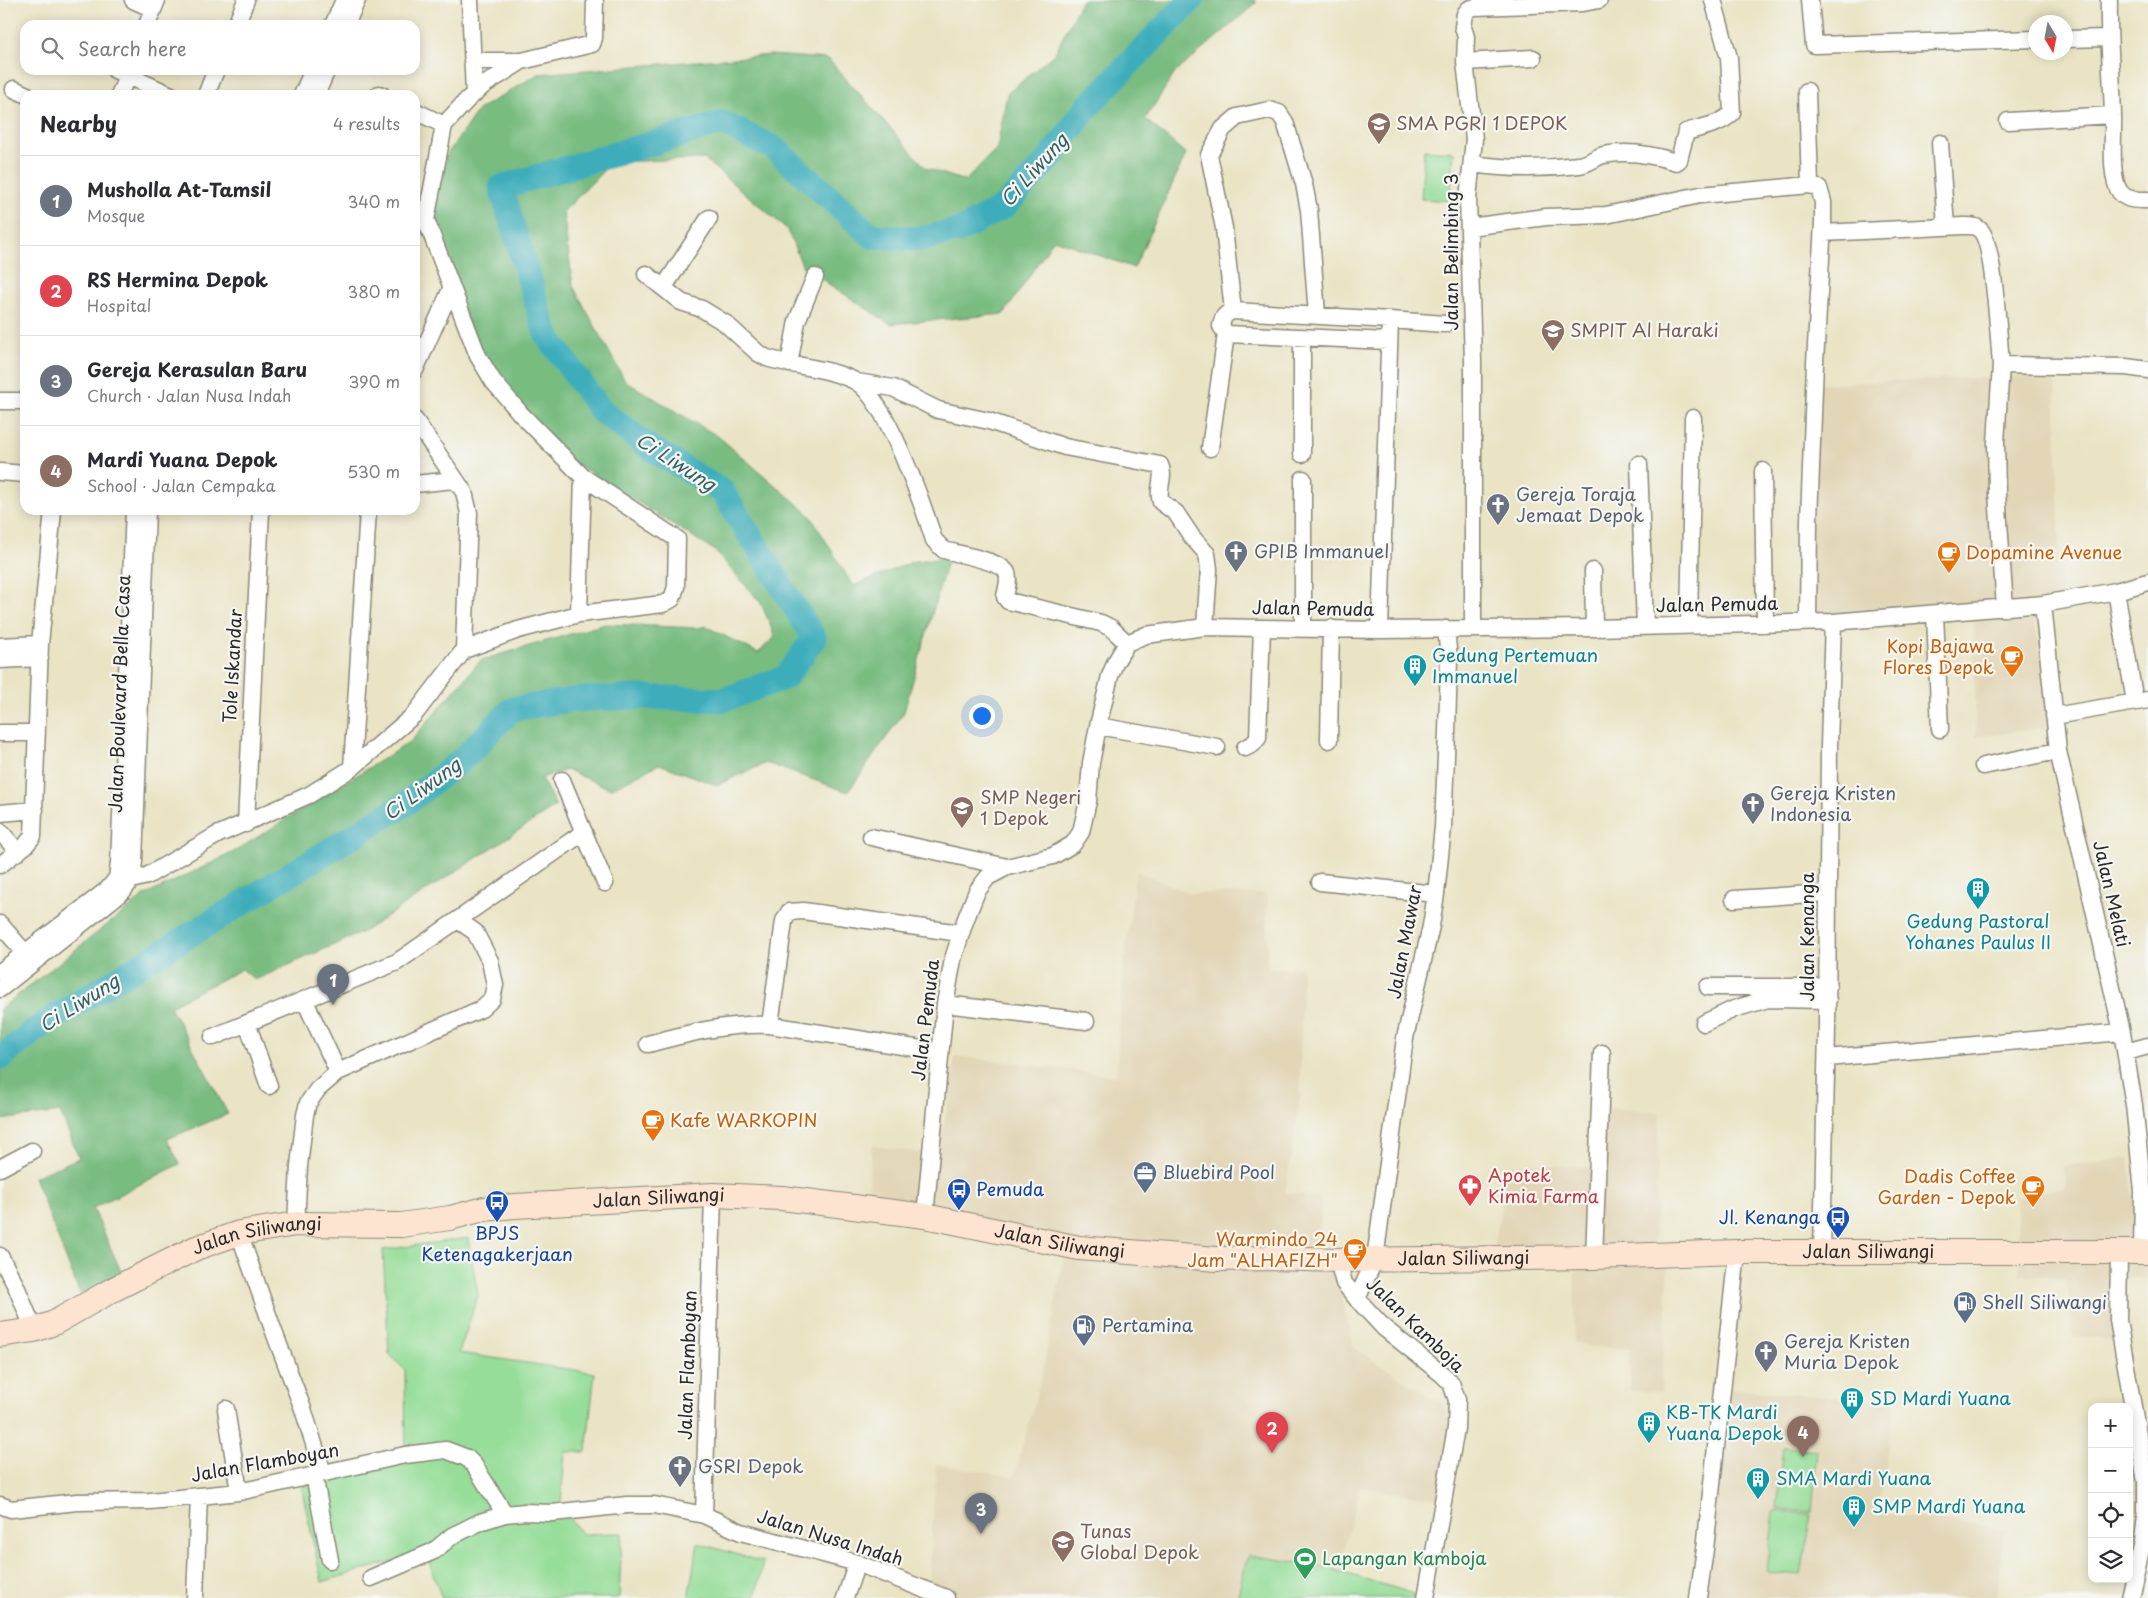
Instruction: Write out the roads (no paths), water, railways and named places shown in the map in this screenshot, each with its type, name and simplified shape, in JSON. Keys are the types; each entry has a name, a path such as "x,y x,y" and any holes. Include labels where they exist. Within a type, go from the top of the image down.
{"main road":[{"name":"Jalan Siliwangi","path":"0,1336 34,1330 54,1323 114,1288 196,1248 239,1232 296,1224 395,1225 450,1218 484,1210 514,1206 713,1195 782,1198 925,1216 1079,1248 1218,1260 1272,1258 1341,1260 1594,1257 1737,1252 2136,1252"}],"street":[{"path":"133,0 155,4 149,20"},
{"path":"238,20 246,0"},
{"path":"334,20 344,0"},
{"path":"348,20 357,0"},
{"path":"470,0 474,94"},
{"path":"472,61 522,61 592,44 594,38 595,0"},
{"name":"Jalan Belimbing 3","path":"1472,628 1473,361 1468,192 1472,164 1473,121 1465,62 1466,37 1464,20 1469,9 1475,7 1583,3 1598,0"},
{"path":"1472,164 1502,166 1580,165 1606,155 1633,154 1652,154 1676,162 1679,160 1686,132 1716,124 1726,119 1732,113 1729,58 1713,0"},
{"path":"1810,0 1814,45 2028,39"},
{"path":"2109,0 2108,38 2114,115 2115,177 2121,194 2132,200 2148,200"},
{"path":"2073,39 2108,38"},
{"path":"1465,62 1533,58"},
{"path":"0,972 29,957 123,891 124,879 147,876 217,835 310,795 352,768 414,715 464,650 518,630 579,614 663,604 672,599 676,588 677,539 583,477 520,413 493,381 478,356 452,289 420,218 444,125 484,85 522,61"},
{"path":"120,90 123,75"},
{"path":"130,75 161,90"},
{"path":"208,90 214,75"},
{"path":"304,90 311,75"},
{"path":"318,90 324,75"},
{"path":"1807,91 1810,185"},
{"path":"1233,311 1224,228 1210,155 1223,129 1230,121 1249,113 1270,110 1278,113 1285,122 1304,184 1309,210 1317,315"},
{"path":"420,113 444,125"},
{"path":"2008,121 2114,115"},
{"path":"1940,143 1946,227"},
{"path":"1469,227 1546,217 1606,215 1700,195 1810,185 1818,188 1822,196 1823,233 1815,363 1809,520 1808,622"},
{"path":"662,286 668,281 709,218"},
{"path":"1823,233 1975,226 1984,236 1994,285 2001,365 1996,442 1997,493 2005,608"},
{"path":"646,274 681,302 702,309 725,323 758,353 767,358 832,372 857,382 893,388 938,410 989,421 1065,447 1160,465 1162,473 1159,493 1161,502 1176,513 1207,554 1209,569 1205,627"},
{"path":"789,364 797,321 815,277"},
{"path":"420,359 452,289"},
{"path":"1210,448 1226,334 1221,326 1223,316 1233,311 1446,324"},
{"path":"1380,630 1390,320"},
{"path":"1226,334 1389,342"},
{"path":"1302,337 1302,454"},
{"path":"2001,365 2126,367 2148,370"},
{"path":"857,382 879,411 899,447 919,493 934,540 939,546 944,550 992,563 1005,570 1008,576 1005,597 1008,601 1101,623 1111,628 1127,643"},
{"path":"0,401 20,401"},
{"path":"1689,625 1693,418"},
{"path":"420,428 464,492 469,512 464,650"},
{"path":"1639,464 1645,626"},
{"path":"1762,471 1765,624"},
{"path":"0,472 20,474"},
{"path":"579,614 583,477"},
{"path":"1303,479 1303,627"},
{"path":"420,483 454,480"},
{"path":"0,865 18,852 33,836 40,651 53,515"},
{"name":"Jalan Boulevard Bella Casa","path":"124,879 119,863 134,515"},
{"name":"Jalan Boulevard Bella Casa","path":"124,879 134,862 148,515"},
{"name":"Tole Iskandar","path":"246,824 261,515"},
{"path":"352,768 368,515"},
{"path":"1593,571 1594,628"},
{"name":"Jalan Pemuda","path":"925,1216 945,1004 953,959 969,907 982,883 995,872 1007,867 1053,856 1073,844 1081,832 1088,801 1091,763 1110,676 1115,663 1127,643 1146,635 1205,627 1303,627 1380,630 1594,628 1833,622 2043,604 2116,591 2148,582"},
{"path":"2054,716 2141,701 2116,591"},
{"name":"Jalan Melati","path":"2043,604 2058,751 2102,964 2122,1032 2146,1190 2136,1252 2118,1320 2146,1482 2146,1515 2143,1542 2130,1598"},
{"path":"1935,614 1940,730"},
{"name":"Jalan Kenanga","path":"1822,1252 1828,994 1829,745 1833,622"},
{"path":"1245,748 1253,744 1258,738 1262,628"},
{"path":"1329,740 1331,628"},
{"name":"Jalan Mawar","path":"1357,1300 1375,1259 1405,1038 1429,935 1436,894 1443,827 1447,732 1449,659 1446,629"},
{"path":"0,646 40,651"},
{"path":"0,660 40,651"},
{"path":"1098,726 1217,747"},
{"path":"0,733 37,732"},
{"path":"1983,766 2058,751"},
{"path":"562,780 605,883"},
{"path":"0,814 34,810"},
{"path":"0,831 18,852"},
{"path":"213,1037 397,962 584,832"},
{"path":"870,836 1007,867"},
{"path":"1320,882 1436,894"},
{"path":"1734,899 1827,893"},
{"path":"770,1025 784,921 789,912 803,911 960,933"},
{"path":"296,1224 299,1166 308,1103 318,1089 338,1072 481,1009 492,999 495,985 490,961 475,932 458,921"},
{"path":"0,924 29,957"},
{"path":"0,989 29,957"},
{"path":"1708,987 1828,994"},
{"path":"1704,1023 1734,1010 1768,999 1828,994"},
{"path":"305,1001 338,1072"},
{"path":"945,1004 1086,1021"},
{"path":"247,1024 269,1086"},
{"path":"648,1044 695,1031 722,1026 770,1025 940,1052"},
{"path":"1827,1058 2122,1032"},
{"path":"2126,1052 2148,1046"},
{"path":"1594,1257 1602,1054"},
{"path":"0,1168 32,1151"},
{"name":"Jalan Flamboyan","path":"704,1515 713,1195"},
{"path":"239,1232 303,1409 318,1474 330,1560"},
{"path":"1698,1598 1737,1252"},
{"path":"0,1256 16,1286 34,1330"},
{"name":"Jalan Kamboja","path":"1341,1260 1341,1272 1344,1283 1357,1300 1384,1328 1443,1375 1451,1383 1457,1400 1456,1428 1426,1598"},
{"path":"226,1410 239,1492"},
{"name":"Jalan Flamboyan","path":"0,1505 11,1509 77,1502 150,1500 239,1492 405,1455 446,1450 467,1458 474,1465 505,1514"},
{"path":"196,1598 200,1496"},
{"path":"372,1578 434,1551 452,1536 480,1522 505,1514 525,1512 552,1513 627,1505 654,1505 704,1515"},
{"name":"Jalan Nusa Indah","path":"704,1515 741,1532 856,1563 946,1598"},
{"path":"845,1598 856,1563"}],"waterway":[{"name":"Ci Liwung","path":"0,1058 43,1024 404,805 464,758 512,709 579,699 640,697 723,700 786,677 814,638 722,491 652,449 601,411 546,334 501,187 722,123 774,148 872,236 919,239 961,230 1005,206 1050,158 1088,106 1191,0"}],"place":[{"name":"SMA PGRI 1 DEPOK","path":"1379,145"},
{"name":"SMPIT Al Haraki","path":"1553,352"},
{"name":"Gereja Toraja Jemaat Depok","path":"1498,526"},
{"name":"GPIB Immanuel","path":"1236,573"},
{"name":"Dopamine Avenue","path":"1949,574"},
{"name":"Kopi Bajawa Flores Depok","path":"2012,678"},
{"name":"Gedung Pertemuan Immanuel","path":"1415,687"},
{"name":"Gereja Kristen Indonesia","path":"1753,825"},
{"name":"SMP Negeri 1 Depok","path":"962,829"},
{"name":"Gedung Pastoral Yohanes Paulus II","path":"1978,910"},
{"name":"Musholla At-Tamsil","path":"333,1005"},
{"name":"Kafe WARKOPIN","path":"653,1142"},
{"name":"Bluebird Pool","path":"1145,1194"},
{"name":"Apotek Kimia Farma","path":"1470,1207"},
{"name":"Dadis Coffee Garden - Depok","path":"2033,1208"},
{"name":"Pemuda","path":"959,1211"},
{"name":"BPJS Ketenagakerjaan","path":"497,1223"},
{"name":"Jl. Kenanga","path":"1838,1239"},
{"name":"Warmindo 24 Jam \"ALHAFIZH\"","path":"1355,1271"},
{"name":"Shell Siliwangi","path":"1965,1324"},
{"name":"Pertamina","path":"1084,1347"},
{"name":"Gereja Kristen Muria Depok","path":"1766,1373"},
{"name":"SD Mardi Yuana","path":"1852,1420"},
{"name":"KB-TK Mardi Yuana Depok","path":"1649,1444"},
{"name":"RS Hermina Depok","path":"1272,1453"},
{"name":"Mardi Yuana Depok","path":"1803,1457"},
{"name":"GSRI Depok","path":"680,1488"},
{"name":"SMA Mardi Yuana","path":"1758,1500"},
{"name":"SMP Mardi Yuana","path":"1854,1528"},
{"name":"Gereja Kerasulan Baru","path":"981,1534"},
{"name":"Tunas Global Depok","path":"1063,1563"},
{"name":"Lapangan Kamboja","path":"1305,1580"}]}
